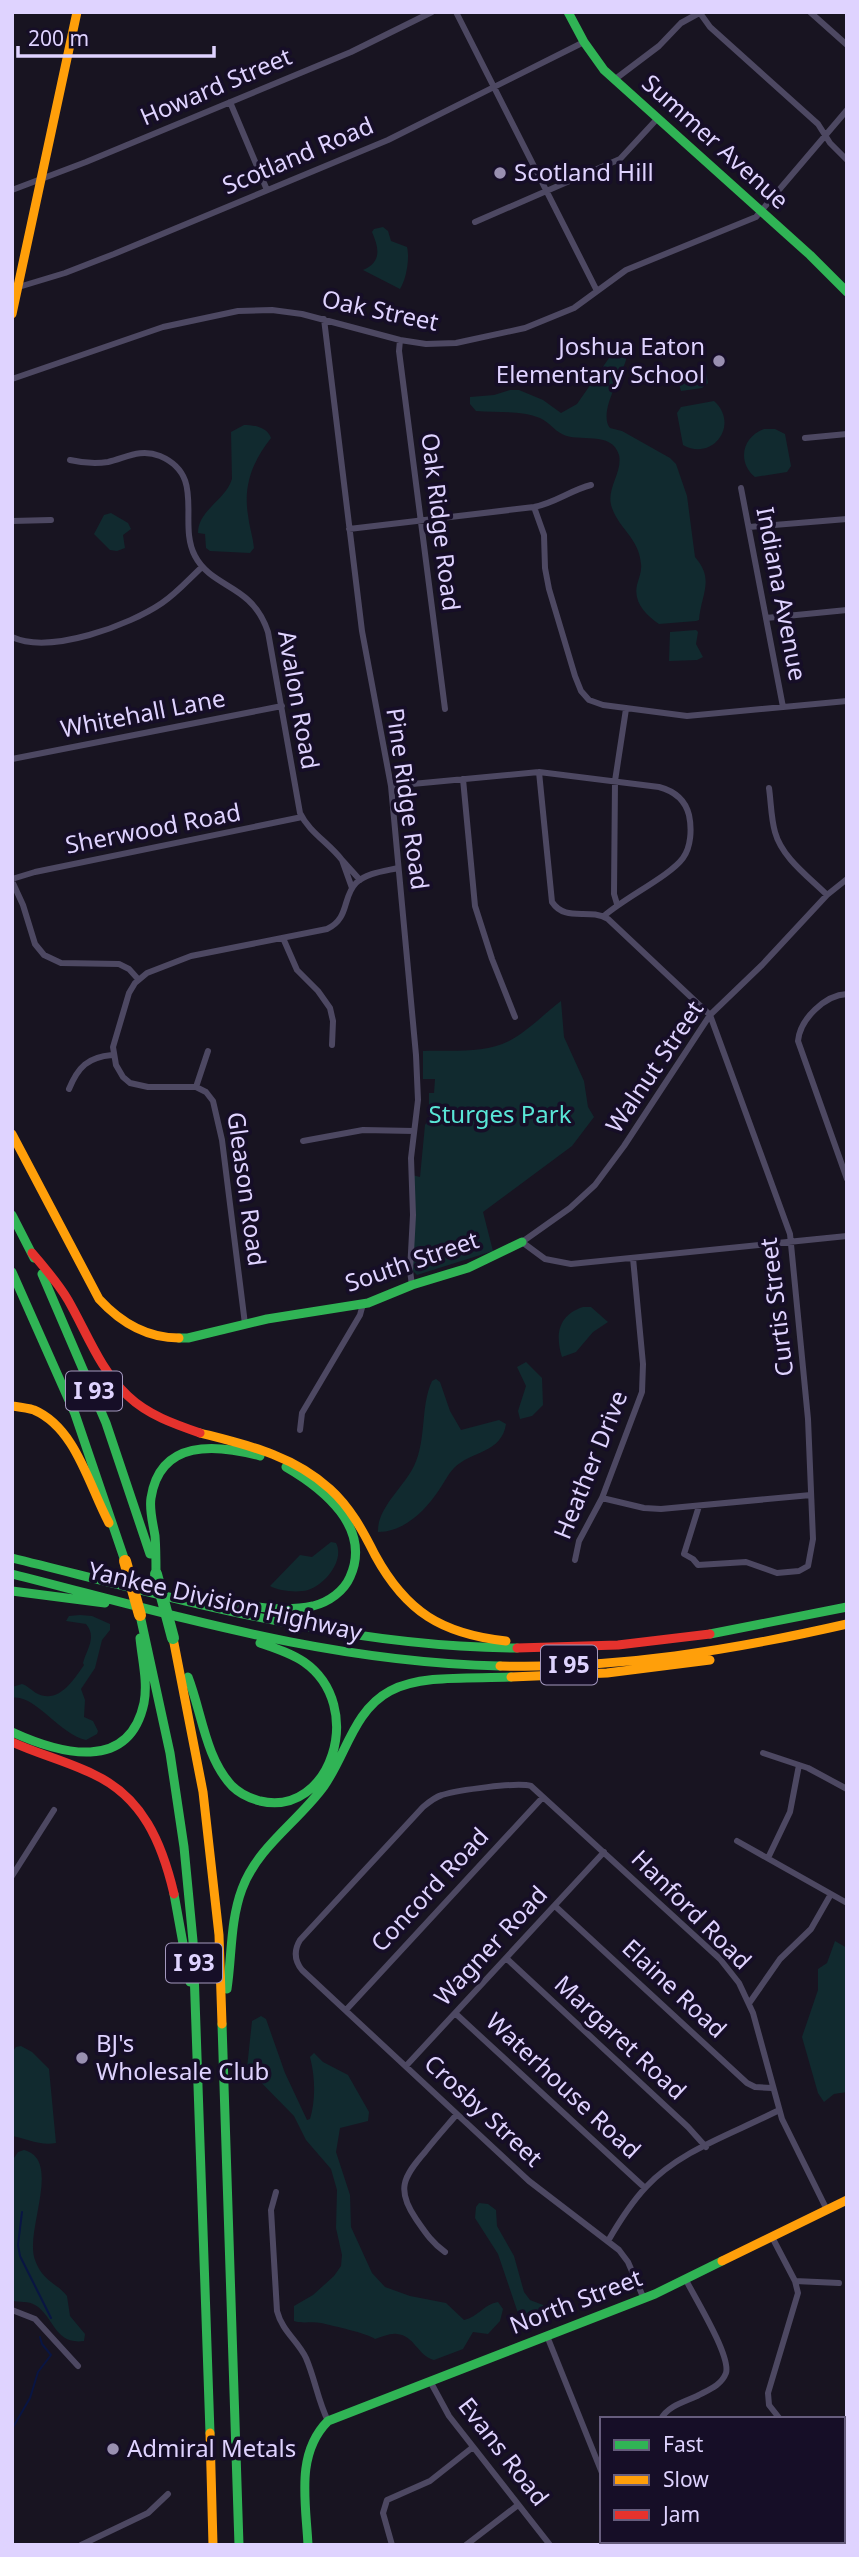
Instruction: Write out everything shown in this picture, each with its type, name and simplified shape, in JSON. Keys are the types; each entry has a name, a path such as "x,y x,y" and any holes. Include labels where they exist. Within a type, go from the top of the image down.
{"main road":[{"path":"12,314 15,288 42,179 77,12"},
{"name":"Summer Avenue","path":"568,12 584,42 604,70 810,255 847,292"},
{"name":"South Street","path":"12,1134 51,1204 93,1290 111,1313 138,1331 172,1339 195,1337 246,1324 363,1304 468,1268 522,1242"},
{"name":"I 93","path":"12,1215 70,1334 106,1423 156,1574 176,1651 197,1757 219,1935 239,2545"},
{"path":"32,1253 59,1286 101,1359 129,1397 166,1421 264,1449 294,1462 317,1477 357,1520 395,1588 428,1618 453,1630 478,1637 587,1647"},
{"name":"I 93","path":"12,1272 70,1401 118,1537 162,1707 178,1800 190,1906 197,2012 213,2545"},
{"path":"12,1406 42,1414 62,1431 81,1465 99,1507 118,1537"},
{"path":"156,1574 151,1512 154,1485 173,1459 197,1447 245,1452 292,1471 330,1500 348,1521 356,1541 355,1565 348,1581 331,1599 311,1607 286,1607 157,1594"},
{"path":"12,1549 34,1555 75,1573"},
{"name":"Yankee Division Highway","path":"12,1558 286,1624 393,1641 476,1648 587,1647 698,1636 847,1606"},
{"name":"Yankee Division Highway","path":"12,1574 207,1623 346,1653 440,1662 511,1666 653,1659 724,1650 847,1624"},
{"path":"12,1591 91,1603 127,1604"},
{"path":"176,1651 195,1695 215,1759 232,1785 250,1797 274,1802 294,1799 310,1789 325,1770 336,1743 338,1717 327,1686 298,1658 207,1623"},
{"path":"12,1732 43,1746 79,1754 99,1753 123,1741 135,1726 144,1701 142,1630"},
{"path":"223,2020 233,1922 242,1889 251,1870 267,1845 323,1786 365,1714 372,1704 388,1691 402,1684 422,1681 597,1673 685,1664 772,1647 822,1630"},
{"path":"12,1742 104,1779 128,1797 150,1823 167,1863 182,1952 197,2012"},
{"name":"North Street","path":"308,2545 308,2447 317,2431 328,2421 644,2299 847,2200"}],"street":[{"name":"Howard Street","path":"12,190 364,47 432,12"},
{"path":"456,12 597,291"},
{"path":"614,80 659,46 676,26 700,12 709,26 818,124 830,143 847,160"},
{"path":"810,12 847,45"},
{"name":"Scotland Road","path":"15,288 99,260 401,134 584,42"},
{"path":"230,102 267,190"},
{"path":"762,212 847,110"},
{"path":"475,222 620,159 657,119"},
{"name":"Oak Street","path":"12,379 163,327 246,311 272,310 324,319 400,340 426,344 450,344 526,328 566,312 617,275 633,267 755,218 762,212"},
{"name":"Pine Ridge Road","path":"324,319 362,631 391,786 417,1070 418,1100 411,1158 412,1285"},
{"name":"Oak Ridge Road","path":"400,340 399,351 445,709"},
{"path":"805,438 847,434"},
{"path":"12,637 27,642 44,643 101,630 160,605 202,567 189,539 188,489 178,469 167,460 154,453 140,452 100,463 70,460"},
{"path":"349,529 534,507 591,485"},
{"name":"Indiana Avenue","path":"741,488 782,707"},
{"path":"534,507 544,535 547,578 578,686 593,702 687,716 847,701"},
{"path":"749,527 847,519"},
{"path":"12,521 51,520"},
{"name":"Avalon Road","path":"202,567 248,600 263,620 273,648 293,779 302,817"},
{"path":"766,618 847,610"},
{"name":"Whitehall Lane","path":"12,759 282,706"},
{"path":"617,904 614,894 615,782 626,709"},
{"path":"391,786 539,772 670,790 685,805 690,826 689,846 681,861 617,904 604,916"},
{"path":"539,772 552,902 559,911 566,914 604,916 710,1015"},
{"path":"463,779 475,906 515,1017"},
{"path":"769,788 774,828 780,845 827,895"},
{"path":"302,817 360,880"},
{"name":"Sherwood Road","path":"12,880 35,872 302,817"},
{"path":"342,860 352,888"},
{"path":"69,1089 84,1064 94,1058 112,1055 121,1015 138,979 158,968 191,956 321,931 336,924 345,911 352,888 360,880 398,868"},
{"name":"Walnut Street","path":"522,1242 570,1208 595,1185 710,1015 762,965 827,895 847,879"},
{"path":"12,880 35,944 44,955 61,963 119,964 129,969 138,979"},
{"path":"284,938 297,970 323,996 330,1008 333,1021 332,1045"},
{"path":"846,1174 801,1054 798,1038 804,1023 825,1001 836,995 847,994"},
{"name":"Curtis Street","path":"699,1506 684,1554 698,1565 746,1562 774,1573 795,1572 808,1566 813,1539 806,1388 791,1242 710,1015"},
{"path":"196,1087 208,1051"},
{"name":"Gleason Road","path":"112,1055 121,1074 134,1085 196,1087 211,1098 217,1112 246,1324"},
{"path":"303,1141 363,1130 414,1132"},
{"path":"522,1242 540,1256 560,1263 847,1236"},
{"name":"Heather Drive","path":"575,1560 579,1541 602,1498 638,1407 643,1385 633,1258"},
{"path":"300,1430 302,1413 361,1313 363,1304"},
{"path":"602,1498 649,1509 811,1495"},
{"path":"763,1753 799,1765 847,1789"},
{"path":"768,1858 790,1812 799,1765"},
{"name":"Hanford Road","path":"296,1951 300,1940 426,1804 437,1797 452,1793 528,1785 720,1959 739,1983 750,2002 779,2110 827,2210"},
{"name":"Concord Road","path":"346,2010 543,1797"},
{"path":"12,1876 54,1810"},
{"path":"737,1841 847,1903"},
{"name":"Wagner Road","path":"406,2066 604,1852"},
{"path":"750,2002 780,1959 811,1929 831,1894"},
{"name":"Elaine Road","path":"555,1906 747,2083 772,2088"},
{"name":"Crosby Street","path":"296,1951 296,1961 300,1968 457,2114 554,2202 608,2241 626,2259 644,2299"},
{"name":"Margaret Road","path":"506,1958 688,2127 706,2147"},
{"name":"Waterhouse Road","path":"455,2013 645,2188"},
{"path":"608,2241 645,2188 672,2165 779,2110"},
{"path":"445,2252 434,2244 410,2210 404,2186 411,2167 457,2114"},
{"path":"276,2192 271,2210 277,2311 283,2326 307,2361 321,2408 328,2421"},
{"path":"772,2237 795,2281 797,2300 768,2393 769,2406 778,2417"},
{"path":"663,2417 669,2410 715,2387 727,2370 722,2351 686,2280"},
{"path":"795,2281 839,2283"},
{"path":"12,2310 34,2319 78,2366"},
{"path":"547,2336 600,2468"},
{"name":"Evans Road","path":"430,2381 442,2406 550,2545"},
{"path":"392,2545 383,2513 387,2500 425,2484 473,2447"},
{"path":"81,2545 148,2513 167,2494"},
{"path":"466,2545 518,2505"}],"green space":[{"path":"383,227 388,231 391,241 407,247 407,269 400,289 363,270 376,259 376,244 372,232"},
{"path":"621,346 626,351 626,360 608,404 607,421 610,428 622,431 676,464 687,496 695,557 706,580 699,620 696,621 659,624 645,612 639,602 636,591 641,569 640,555 615,516 610,501 620,462 615,447 602,440 562,434 533,415 476,411 470,404 470,397 519,390 543,400 561,413 577,404 616,348"},
{"path":"699,369 706,373 708,383 702,388 681,391 677,377"},
{"path":"714,401 724,420 724,430 720,438 704,449 683,445 677,413 681,407"},
{"path":"244,425 263,429 271,438 254,465 248,484 247,504 254,548 250,553 210,551 206,548 205,534 198,533 199,526 230,484 231,432"},
{"path":"764,429 775,429 785,434 791,466 787,472 755,477 746,464 744,450 751,438"},
{"path":"111,513 128,523 131,529 123,535 125,548 117,551 110,550 94,534 104,515"},
{"path":"696,630 696,644 703,657 697,660 669,661 670,632"},
{"name":"Sturges Park","path":"561,1001 564,1037 584,1081 588,1107 594,1117 572,1146 483,1212 493,1251 417,1275 412,1270 412,1175 420,1177 425,1125 429,1119 429,1093 434,1093 435,1079 423,1079 423,1051 467,1050 499,1045 523,1032"},
{"path":"583,1307 591,1307 608,1322 593,1332 576,1352 562,1357 560,1327 568,1315"},
{"path":"526,1362 542,1378 543,1405 532,1416 520,1419 518,1411 526,1386 517,1367"},
{"path":"436,1379 440,1382 450,1411 461,1430 499,1420 506,1424 503,1434 492,1446 454,1468 433,1498 413,1519 397,1528 378,1532 382,1515 410,1474 418,1456 428,1391 432,1381"},
{"path":"331,1542 336,1543 338,1557 332,1571 321,1583 308,1590 299,1591 270,1586 300,1555 312,1557"},
{"path":"69,1616 92,1616 110,1624 110,1630 102,1640 95,1668 81,1689 85,1700 84,1717 93,1721 98,1731 86,1740 67,1731 29,1702 12,1698 12,1687 22,1684 36,1693 51,1696 64,1690 75,1678 84,1665 91,1634 86,1624 66,1621"},
{"path":"835,1941 847,1948 847,2092 834,2094 824,2102 818,2093 802,2037 818,1990 818,1969 827,1963"},
{"path":"261,2016 266,2019 285,2073 307,2120 310,2119 314,2096 310,2057 314,2053 323,2062 348,2075 369,2112 368,2121 340,2128 336,2152 350,2195 351,2227 372,2273 385,2287 410,2296 446,2303 464,2320 498,2302 503,2309 500,2321 488,2334 473,2332 463,2349 434,2360 403,2335 392,2334 375,2339 321,2323 294,2321 294,2306 313,2295 341,2266 342,2255 336,2228 337,2190 331,2169 306,2140 294,2116 247,2068 252,2021"},
{"path":"21,2046 32,2052 49,2069 56,2143 39,2143 12,2136 12,2052"},
{"path":"24,2150 35,2156 41,2167 42,2182 33,2247 35,2260 46,2277 67,2296 70,2316 85,2334 84,2341 66,2339 35,2305 12,2301 12,2161 18,2152"},
{"path":"479,2203 488,2204 496,2210 497,2226 514,2256 524,2292 530,2300 543,2305 545,2312 524,2318 519,2316 498,2254 475,2218"}],"waterway":[{"path":"22,2212 18,2245 20,2256 51,2318"},
{"path":"12,2429 30,2398 38,2372 51,2355 40,2337"}],"traffic: fast":[{"path":"568,12 584,42 604,70 810,255 847,292"},
{"path":"12,1215 34,1258"},
{"path":"179,1338 267,1319 368,1303 412,1285 468,1268 522,1242"},
{"path":"12,1272 75,1414 125,1561"},
{"path":"42,1274 106,1423 150,1554"},
{"path":"156,1574 151,1498 156,1479 166,1465 192,1450 209,1448 260,1456"},
{"path":"200,1598 256,1607 299,1608 325,1602 347,1582 355,1559 355,1542 349,1526 329,1499 286,1467"},
{"path":"12,1558 200,1604 325,1630 452,1646 517,1648"},
{"path":"12,1574 194,1621 313,1646 436,1663 500,1666"},
{"path":"156,1574 173,1638"},
{"path":"12,1591 105,1603"},
{"path":"710,1634 847,1607"},
{"path":"140,1615 170,1753 184,1847 193,1941 210,2433"},
{"path":"12,1732 51,1747 71,1751 108,1749 124,1740 136,1725 144,1703 145,1679 140,1638"},
{"path":"188,1677 210,1748 232,1786 244,1795 260,1801 285,1802 306,1793 322,1776 332,1754 336,1730 334,1705 323,1681 304,1662 260,1643"},
{"path":"227,1989 235,1913 249,1874 268,1847 324,1786 359,1721 378,1699 390,1691 417,1682 449,1678 511,1677"},
{"path":"174,1894 190,1982"},
{"path":"222,2024 239,2545"},
{"path":"308,2545 305,2496 307,2464 311,2448 328,2421 655,2294 722,2261"}],"traffic: slow":[{"path":"12,314 77,12"},
{"path":"12,1134 99,1299 135,1328 156,1335 179,1338"},
{"path":"12,1406 34,1410 61,1430 80,1459 109,1523"},
{"path":"200,1433 269,1453 316,1477 350,1511 387,1575 413,1605 428,1617 463,1633 506,1641"},
{"path":"125,1561 140,1615"},
{"path":"500,1666 588,1664 675,1656 847,1624"},
{"path":"173,1638 203,1792 219,1935 222,2024"},
{"path":"511,1677 607,1673 710,1660"},
{"path":"722,2261 847,2200"},
{"path":"210,2433 213,2545"}],"traffic: jam":[{"path":"32,1253 64,1294 109,1375 118,1386 153,1414 200,1433"},
{"path":"517,1648 618,1645 710,1634"},
{"path":"12,1742 93,1774 125,1795 148,1824 156,1840 174,1894"}],"place":[{"name":"Scotland Hill","path":"500,173"},
{"name":"Joshua Eaton Elementary School","path":"719,361"},
{"name":"BJ's Wholesale Club","path":"82,2058"},
{"name":"Admiral Metals","path":"113,2449"}]}
